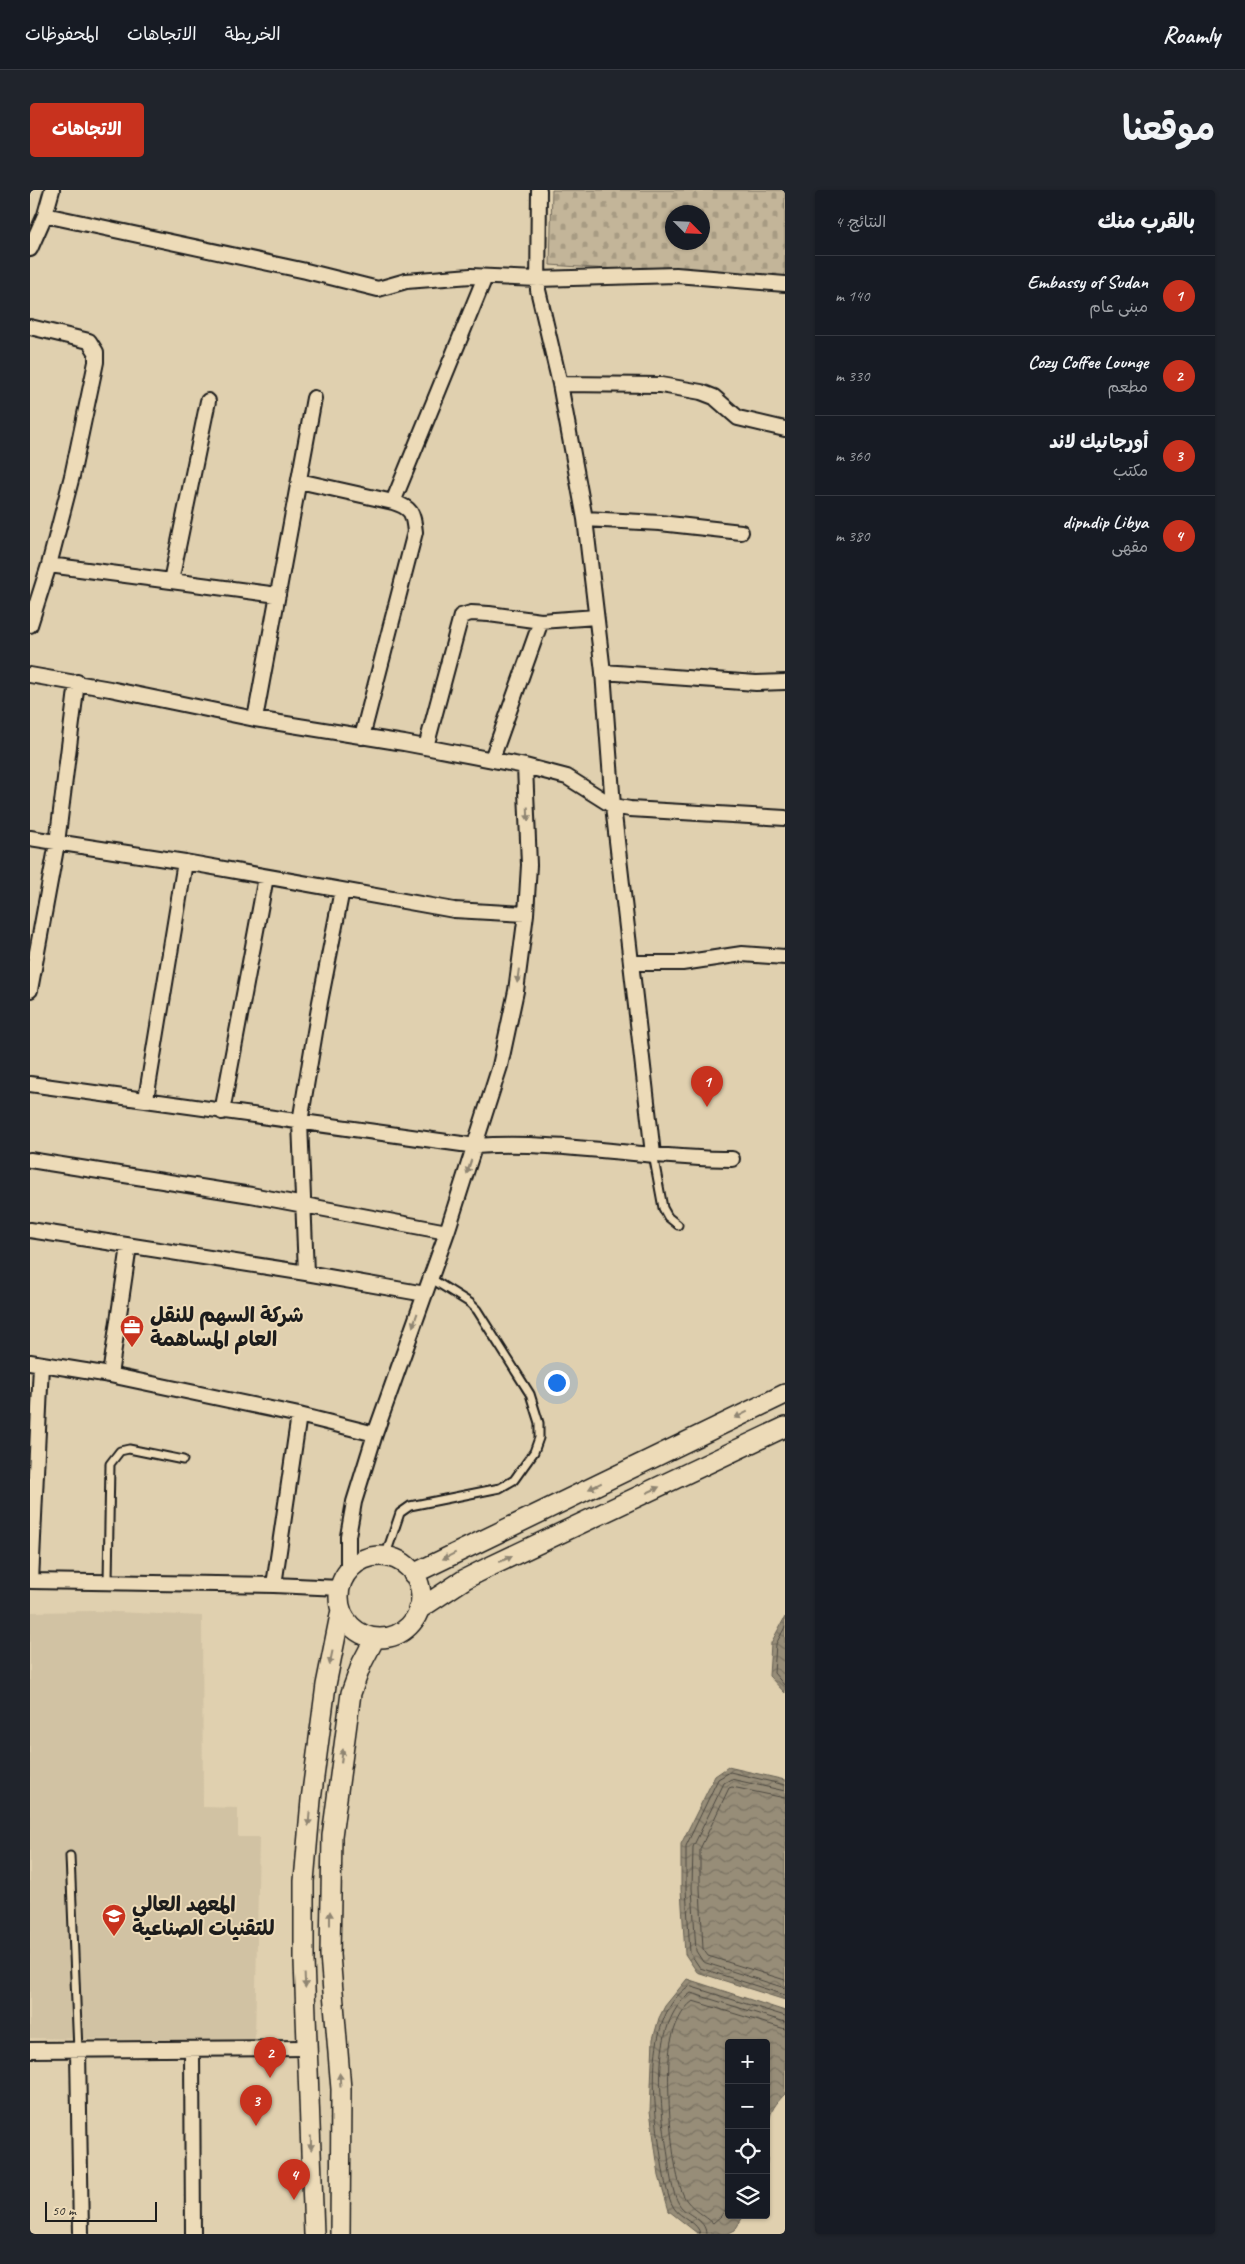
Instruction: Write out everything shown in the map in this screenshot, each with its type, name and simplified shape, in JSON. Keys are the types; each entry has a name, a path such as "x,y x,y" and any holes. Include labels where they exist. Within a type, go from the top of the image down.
{"street":[{"path":"30,249 45,215 52,190"},
{"path":"539,190 538,290 550,348 560,384 585,519 603,672 614,806 653,1154"},
{"path":"45,215 306,271 378,290 406,281 485,277 676,276 785,284"},
{"path":"393,502 485,277"},
{"path":"30,327 84,339 89,341 96,352 96,362 72,476 49,565 30,625"},
{"path":"560,384 661,385 701,392 714,397 738,418 785,429"},
{"path":"255,720 314,398"},
{"path":"171,581 208,402"},
{"path":"299,481 393,502 411,512 415,532 362,737"},
{"path":"585,519 660,523 742,532"},
{"path":"49,565 278,595"},
{"path":"426,747 461,616 465,614 489,614 541,621 596,616"},
{"path":"492,759 541,621"},
{"path":"603,672 756,683 785,682"},
{"path":"30,675 77,682 255,720 426,747 525,766 566,777 614,806 686,813 785,818"},
{"path":"30,990 57,843 77,682"},
{"path":"314,2234 304,1929 307,1841 326,1685 341,1610 350,1519 375,1434 447,1232 500,1066 516,991 526,914 529,865 525,766"},
{"path":"30,838 185,862 454,910 526,914"},
{"path":"146,1099 185,862"},
{"path":"222,1112 266,877"},
{"path":"306,1273 300,1122 320,1002 342,890"},
{"path":"632,963 682,963 742,954 785,957"},
{"path":"30,1084 476,1146 514,1144 732,1160"},
{"path":"30,1160 302,1204 447,1232"},
{"path":"30,1230 306,1273 424,1294"},
{"path":"110,1375 129,1246"},
{"path":"341,1610 350,1626 358,1632 376,1638 386,1638 402,1631 414,1620 418,1610 420,1591 413,1574 406,1565 386,1557 371,1557 358,1562 344,1580 274,1584 31,1581 36,1364 110,1375 299,1415 375,1434"},
{"path":"413,1574 785,1394"},
{"path":"274,1584 299,1415"},
{"path":"418,1610 489,1567 785,1426"},
{"path":"340,2234 340,2089 330,1945 332,1836 351,1693 362,1662 376,1638"},
{"path":"30,2050 308,2048"},
{"path":"192,2050 193,2234"},
{"path":"78,2051 81,2234"}],"lane":[{"path":"653,1154 664,1208 668,1217 678,1225"},
{"path":"386,1557 400,1513 410,1506 500,1488 514,1480 534,1452 539,1438 539,1423 530,1394 477,1310 470,1303 430,1278"},
{"path":"108,1582 110,1464 120,1451 128,1448 183,1460"},
{"path":"70,1856 78,2051"}],"shaded area":[{"path":"95,1611 202,1616 203,1807 238,1808 238,1837 259,1837 255,2042 30,2038 30,1612"}],"green space":[{"path":"552,190 785,190 785,281 550,265"}],"water":[{"path":"785,1617 785,1693 769,1676 771,1643"},
{"path":"728,1767 785,1780 785,2000 697,1972 685,1954 681,1889 681,1844 715,1776"},
{"path":"687,1979 785,2011 785,2094 774,2107 770,2117 770,2039 725,2039 725,2219 742,2219 735,2230 727,2234 697,2233 669,2211 659,2176 650,2111 653,2039 659,2018 665,2006"}],"place":[{"name":"Embassy of Sudan","path":"707,1107"},
{"name":"شركة السهم للنقل العام المساهمة","path":"132,1348"},
{"name":"المعهد العالي للتقنيات الصناعية","path":"114,1937"},
{"name":"Cozy Coffee Lounge","path":"270,2078"},
{"name":"أورجانيك لاند","path":"256,2126"},
{"name":"dipndip Libya","path":"294,2200"}]}
